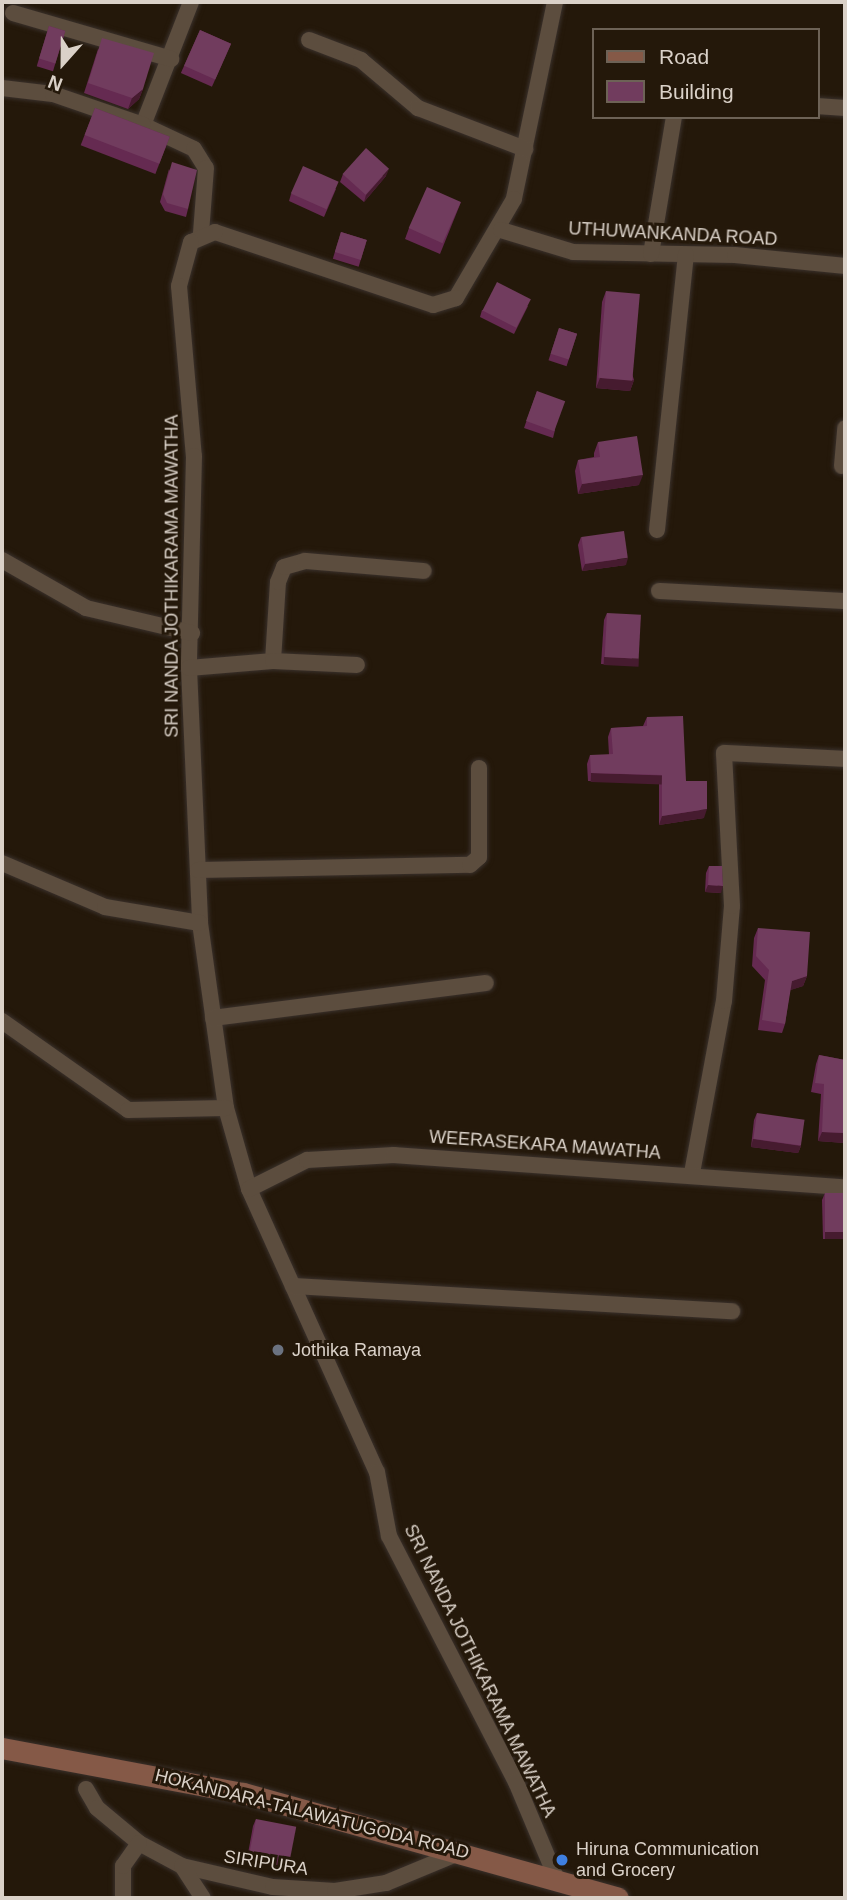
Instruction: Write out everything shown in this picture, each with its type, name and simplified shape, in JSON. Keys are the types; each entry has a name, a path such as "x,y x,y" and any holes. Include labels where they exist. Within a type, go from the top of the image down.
{"main road":[{"name":"HOKANDARA-TALAWATUGODA ROAD","path":"2,1748 243,1793 556,1877 583,1892 618,1898"}],"street":[{"path":"143,125 191,2"},
{"path":"2,88 53,94 143,125 194,149 206,168 201,233 231,233 433,305 450,302 467,286 501,230 525,149 555,2"},
{"path":"13,13 171,59"},
{"path":"309,40 361,60 418,108 525,149"},
{"path":"819,106 845,108"},
{"path":"651,254 674,119"},
{"name":"UTHUWANKANDA ROAD","path":"501,230 573,252 845,266"},
{"name":"SRI NANDA JOTHIKARAMA MAWATHA","path":"201,233 185,253 179,286 194,456 192,633 189,668 200,923 226,1108 249,1188 377,1472 389,1536 516,1782 556,1877"},
{"path":"657,530 686,256"},
{"path":"842,466 845,428"},
{"path":"2,560 86,608 192,633"},
{"path":"273,661 278,582 285,567 305,561 424,571"},
{"path":"659,591 845,601"},
{"path":"189,668 273,661 358,665"},
{"path":"692,1173 724,1000 732,906 724,753 845,759"},
{"path":"198,870 470,864 479,857 479,768"},
{"path":"2,863 105,906 200,923"},
{"path":"213,1018 486,983"},
{"path":"2,1021 128,1110 226,1108"},
{"name":"WEERASEKARA MAWATHA","path":"249,1188 307,1160 394,1155 692,1173 845,1187"},
{"path":"293,1286 732,1311"},
{"name":"SIRIPURA","path":"86,1789 97,1808 139,1843 182,1866 273,1887 339,1895 384,1891 463,1851"},
{"path":"123,1898 123,1866 139,1843"},
{"path":"182,1866 203,1898"}],"building":[{"path":"49,26 65,31 55,63 39,59"},
{"path":"200,30 231,44 215,79 184,66"},
{"path":"102,38 154,53 143,89 132,98 88,83"},
{"path":"95,108 170,137 159,164 85,135"},
{"path":"366,148 389,169 366,195 343,174"},
{"path":"172,162 197,170 188,209 167,203 163,194"},
{"path":"303,166 339,182 326,209 291,193"},
{"path":"427,187 461,202 442,243 409,228"},
{"path":"341,232 367,240 361,260 335,252"},
{"path":"497,282 531,299 516,328 482,311"},
{"path":"606,291 640,294 632,381 598,378"},
{"path":"559,328 577,334 569,360 551,354"},
{"path":"537,391 565,401 554,431 526,421"},
{"path":"637,436 643,475 582,484 578,460 600,457 598,442"},
{"path":"624,531 628,558 585,564 581,537"},
{"path":"607,613 641,615 639,659 605,657"},
{"path":"683,716 686,781 707,781 707,809 662,816 662,775 591,773 590,755 613,754 611,728 647,726 647,717"},
{"path":"709,866 722,866 723,886 708,885"},
{"path":"758,928 810,932 807,976 792,981 785,1024 762,1020 769,970 756,956"},
{"path":"819,1055 845,1060 845,1133 822,1132 824,1084 815,1083"},
{"path":"757,1113 805,1120 801,1145 753,1139"},
{"path":"825,1193 845,1193 845,1232 825,1232"},
{"path":"256,1819 296,1827 290,1859 250,1851"}],"place":[{"name":"Jothika Ramaya","path":"278,1350"},
{"name":"Hiruna Communication and Grocery","path":"562,1860"}]}
